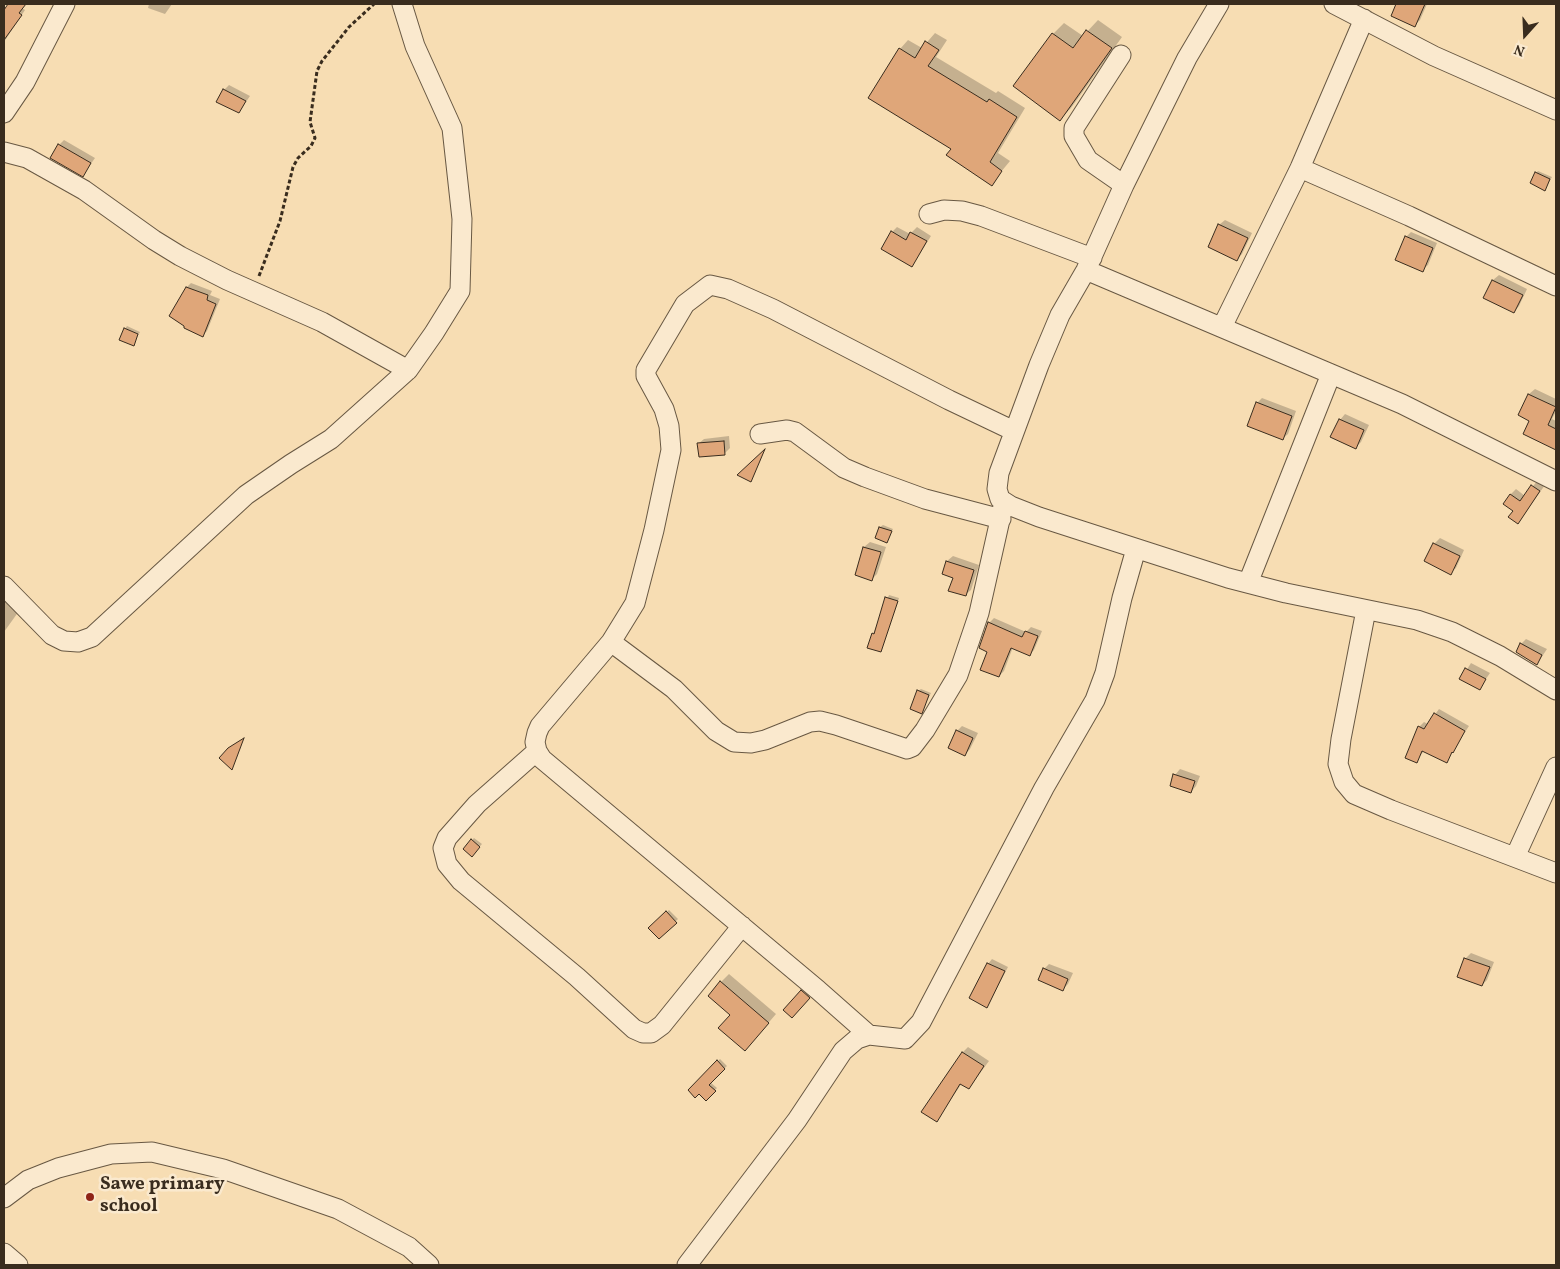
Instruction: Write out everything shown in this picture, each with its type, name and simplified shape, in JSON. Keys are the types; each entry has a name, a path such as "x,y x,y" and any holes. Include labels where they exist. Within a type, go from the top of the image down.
{"street":[{"path":"4,113 25,82 65,4"},
{"path":"4,586 52,635 64,641 78,642 92,637 246,496 291,464 332,439 408,370 460,291 462,219 452,128 415,46 402,4"},
{"path":"611,642 674,689 716,731 734,742 751,743 764,740 810,722 820,722 836,724 907,749 917,742 954,684 979,613 1002,511 997,489 1000,473 1014,431 1060,315 1089,264 1124,185 1187,58 1219,4"},
{"path":"1334,4 1434,56 1556,110"},
{"path":"1222,327 1300,168 1364,19"},
{"path":"1120,55 1074,128 1074,136 1088,160 1124,185"},
{"path":"4,152 27,158 84,190 160,244 253,292 322,322 408,370"},
{"path":"1300,168 1409,216 1556,286"},
{"path":"929,214 944,210 962,211 981,216 1089,264 1222,327 1402,404 1555,482"},
{"path":"869,1035 561,775 537,752 535,742 540,726 611,642 635,603 654,530 671,450 670,426 664,409 646,376 646,370 685,304 710,285 773,308 949,400 1014,431"},
{"path":"1248,583 1331,374"},
{"path":"760,434 787,430 795,432 844,468 925,499 1039,517 1248,583 1416,620 1452,632 1500,656 1556,690"},
{"path":"687,1265 798,1120 843,1051 857,1039 869,1035 905,1039 913,1032 928,1011 1009,852 1095,700 1105,673 1122,598 1136,549"},
{"path":"1366,610 1340,738 1338,764 1344,782 1354,794 1556,873"},
{"path":"537,752 477,804 447,838 444,848 447,864 461,882 577,977 634,1029 643,1033 651,1033 662,1025 742,926"},
{"path":"1515,857 1556,767"},
{"path":"4,1198 28,1180 58,1168 111,1154 152,1152 223,1169 338,1209 409,1247 430,1265"},
{"path":"4,1254 18,1265"}],"path":[{"path":"253,292 280,221 293,168 298,158 311,146 315,138 310,122 317,71 322,61 349,27 374,4"}],"building":[{"path":"8,4 26,4 19,13 22,15 4,40 4,10"},
{"path":"1396,4 1425,4 1415,27 1391,16"},
{"path":"1086,30 1112,48 1060,121 1013,86 1052,33 1073,48"},
{"path":"925,41 939,50 928,66 987,102 989,99 1017,117 990,162 1002,171 992,186 946,155 951,149 868,98 899,48 915,58"},
{"path":"223,89 246,101 239,113 216,102"},
{"path":"58,144 91,163 83,177 50,158"},
{"path":"1535,172 1550,179 1545,191 1530,183"},
{"path":"1218,224 1248,238 1237,261 1208,247"},
{"path":"891,231 906,240 910,232 927,241 912,267 881,249"},
{"path":"1405,236 1433,248 1423,272 1395,260"},
{"path":"1492,280 1523,295 1514,313 1483,298"},
{"path":"186,287 208,295 207,300 216,304 203,337 184,328 184,326 169,316"},
{"path":"124,328 138,334 134,346 119,340"},
{"path":"1528,394 1556,407 1548,425 1556,429 1556,450 1523,434 1529,421 1518,415"},
{"path":"1256,402 1292,416 1283,440 1247,426"},
{"path":"1339,419 1364,430 1356,449 1330,437"},
{"path":"724,441 725,455 699,457 697,443"},
{"path":"765,449 751,482 737,475"},
{"path":"1531,485 1540,491 1518,524 1508,517 1513,511 1503,504 1510,494 1520,501"},
{"path":"879,527 892,531 887,543 875,538"},
{"path":"1433,543 1460,556 1451,575 1424,561"},
{"path":"863,547 881,552 872,581 855,575"},
{"path":"946,561 974,570 966,596 948,591 953,578 942,574"},
{"path":"885,597 898,601 881,652 867,648 872,633 874,634"},
{"path":"988,622 1022,637 1025,631 1038,636 1030,656 1011,648 999,677 980,670 987,652 979,648"},
{"path":"1520,643 1542,655 1537,665 1516,652"},
{"path":"1465,668 1486,679 1480,690 1459,679"},
{"path":"917,690 929,695 922,714 910,709"},
{"path":"1434,713 1465,731 1447,763 1422,751 1417,763 1405,758 1418,726 1424,729"},
{"path":"956,730 973,738 965,756 948,748"},
{"path":"244,738 232,770 219,758 228,748"},
{"path":"1173,774 1195,781 1191,793 1170,786"},
{"path":"471,839 480,847 472,857 463,849"},
{"path":"666,911 677,923 659,939 648,928"},
{"path":"1464,958 1490,967 1482,986 1457,977"},
{"path":"987,963 1005,971 987,1008 969,998"},
{"path":"1043,968 1068,979 1063,991 1038,980"},
{"path":"720,981 769,1023 745,1051 718,1028 730,1015 708,996"},
{"path":"801,990 810,998 792,1018 783,1010"},
{"path":"962,1052 984,1066 969,1089 960,1084 937,1122 921,1112"},
{"path":"717,1060 725,1069 709,1085 716,1091 706,1101 699,1094 695,1098 688,1090"}],"place":[{"name":"Sawe primary school","path":"90,1197"}]}
